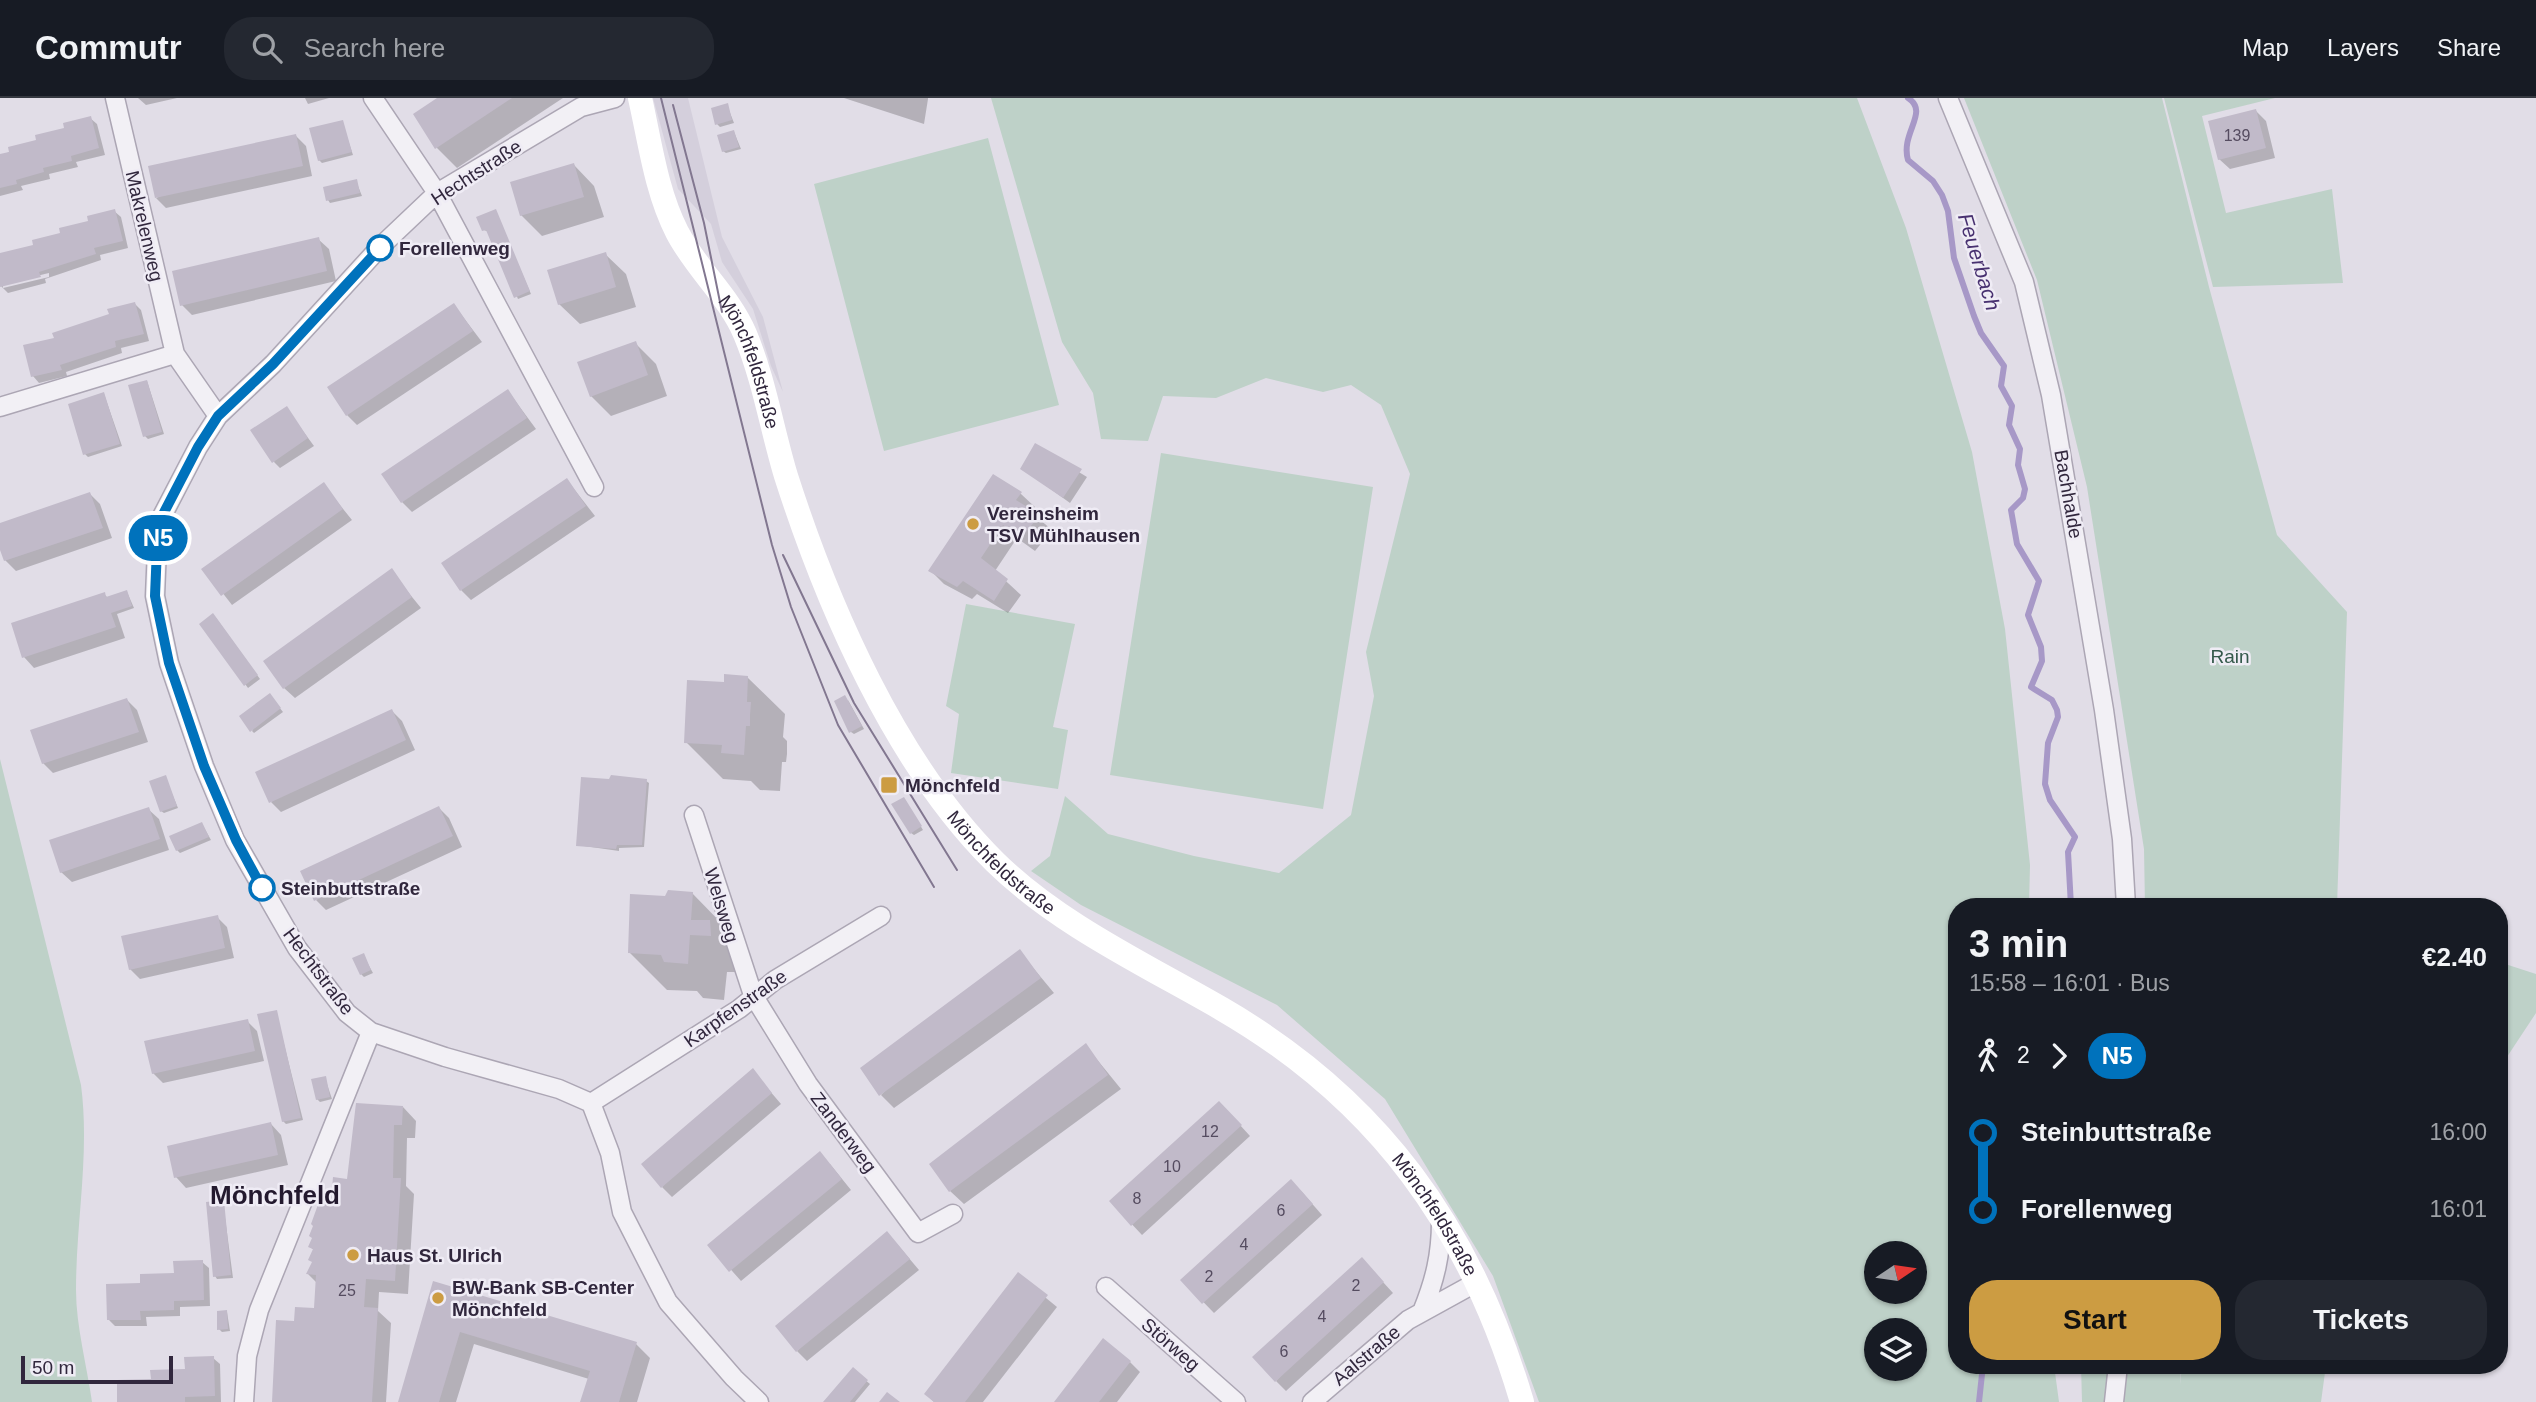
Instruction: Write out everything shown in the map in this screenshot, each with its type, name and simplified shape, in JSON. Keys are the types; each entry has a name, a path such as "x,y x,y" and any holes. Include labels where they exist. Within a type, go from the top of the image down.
{"main road":[{"name":"Mönchfeldstraße","path":"640,98 663,195 676,230 745,334 776,443 824,585 900,736 947,809 1018,883 1079,925 1228,1012 1285,1050 1331,1086 1372,1124 1415,1175 1477,1282 1511,1365 1522,1402"}],"street":[{"name":"Makrelenweg","path":"115,98 175,354 218,416"},
{"path":"373,98 437,193 594,487"},
{"name":"Hechtstraße","path":"591,1103 559,1089 445,1057 371,1032 346,1013 298,948 236,840 204,766 169,663 155,596 158,524 198,447 218,416 273,364 380,247 437,193 581,107 615,98"},
{"name":"Bachhalde","path":"1948,98 2024,282 2051,395 2106,723 2122,839 2126,898"},
{"path":"0,407 175,354"},
{"name":"Welsweg","path":"694,815 753,995"},
{"name":"Karpfenstraße","path":"591,1103 739,1009 753,995 881,916"},
{"name":"Zanderweg","path":"753,995 808,1084 918,1233 953,1214"},
{"path":"244,1402 247,1356 258,1310 371,1032"},
{"path":"591,1103 610,1153 622,1212 668,1302 734,1378 760,1402"},
{"path":"1422,1312 1436,1278 1441,1254 1441,1217"},
{"name":"Aalstraße","path":"1312,1402 1408,1320 1477,1282"},
{"name":"Störweg","path":"1106,1287 1236,1402"},
{"path":"2114,1402 2117,1374"}],"shaded area":[{"path":"653,98 688,98 722,237 763,317 783,392 771,366 753,309 722,262 711,224 678,189"}],"green space":[{"path":"991,98 1857,98 1906,228 1972,452 2005,629 2030,865 2029,898 1948,898 1948,1374 2055,1374 2059,1402 1539,1402 1493,1276 1385,1099 1277,1005 1081,905 1031,871 1050,856 1065,796 1108,834 1194,856 1279,873 1351,815 1374,696 1366,652 1410,474 1381,405 1351,385 1323,392 1266,378 1216,398 1163,396 1148,441 1101,439 1093,393 1062,342"},
{"name":"Rain","path":"1964,98 2162,98 2209,287 2277,535 2347,612 2337,898 2145,898 2144,849 2087,487 2037,280"},
{"path":"2164,98 2275,98 2202,116 2226,213 2332,189 2343,283 2213,287"},
{"path":"988,138 1059,405 884,451 814,184"},
{"path":"1161,453 1373,487 1323,809 1110,775"},
{"path":"966,604 1075,624 1053,727 1068,730 1058,789 951,773 959,714 946,706"},
{"path":"0,759 81,1085 84,1136 76,1304 92,1402 0,1402"},
{"path":"2508,965 2536,974 2536,1013 2508,1055"},
{"path":"2081,1374 2181,1374 2180,1385 2181,1374 2325,1374 2321,1402 2082,1402"}],"building":[{"path":"437,98 512,98 435,149 413,114"},
{"path":"728,103 732,120 715,125 711,108"},
{"path":"2256,109 2266,148 2218,160 2208,121"},
{"path":"91,116 99,148 71,156 72,161 43,168 44,172 0,188 0,154 9,152 8,147 36,140 35,135 64,128 63,123"},
{"path":"343,120 352,152 318,161 309,128"},
{"path":"734,130 739,147 722,152 717,135"},
{"path":"296,134 303,166 155,198 148,166"},
{"path":"574,163 584,197 520,216 510,182"},
{"path":"357,179 360,193 326,201 323,187"},
{"path":"115,209 123,241 94,248 96,254 39,272 41,277 0,287 0,253 33,245 32,240 60,233 59,228 88,221 87,216"},
{"path":"496,209 530,291 514,298 486,230 482,231 476,217"},
{"path":"319,237 327,271 180,306 172,271"},
{"path":"606,252 616,287 558,305 547,270"},
{"path":"135,302 144,334 115,341 116,347 60,365 62,370 31,377 23,345 54,338 52,333 109,314 107,309"},
{"path":"454,303 473,331 346,416 327,387"},
{"path":"636,341 648,375 590,397 577,362"},
{"path":"147,380 162,432 143,437 128,385"},
{"path":"508,389 527,418 401,503 381,474"},
{"path":"104,392 120,444 83,455 68,404"},
{"path":"287,406 308,438 272,463 250,430"},
{"path":"1035,443 1082,469 1063,498 1020,469"},
{"path":"993,474 1022,492 1016,500 1040,515 1021,538 1003,525 981,558 1008,579 994,601 963,581 957,587 928,571"},
{"path":"567,478 586,506 460,591 441,563"},
{"path":"324,482 343,509 221,596 201,569"},
{"path":"90,492 103,528 4,561 0,550 0,523"},
{"path":"392,568 412,597 283,689 263,661"},
{"path":"127,590 132,606 111,613 116,627 22,658 11,623 105,592 106,597"},
{"path":"213,613 258,675 244,686 199,624"},
{"path":"724,674 748,676 750,726 746,726 744,755 721,753 722,745 684,743 687,680 724,682"},
{"path":"270,693 281,708 250,732 239,716"},
{"path":"845,695 862,726 849,733 834,701"},
{"path":"127,698 139,732 42,764 30,730"},
{"path":"392,709 406,740 269,803 255,772"},
{"path":"166,775 177,806 160,812 149,781"},
{"path":"611,775 647,779 642,845 617,845 616,849 576,846 581,777 609,779"},
{"path":"904,797 922,826 910,834 891,804"},
{"path":"439,806 453,836 314,901 300,871"},
{"path":"149,807 160,839 60,873 49,840"},
{"path":"202,822 209,837 176,851 169,836"},
{"path":"668,890 693,892 691,920 710,920 711,936 690,935 688,964 664,962 661,955 628,953 630,894 665,896"},
{"path":"218,915 225,948 129,970 121,936"},
{"path":"1020,949 1041,978 879,1096 860,1068"},
{"path":"364,953 371,970 360,975 352,958"},
{"path":"277,1010 301,1118 282,1122 257,1014"},
{"path":"248,1019 255,1051 152,1074 144,1041"},
{"path":"1086,1043 1108,1075 949,1192 929,1164"},
{"path":"753,1068 772,1093 661,1188 641,1164"},
{"path":"326,1076 330,1097 316,1100 311,1079"},
{"path":"1219,1101 1242,1125 1131,1226 1109,1201"},
{"name":"Haus St. Ulrich","path":"356,1103 403,1106 402,1125 394,1125 393,1178 401,1178 395,1281 366,1279 364,1307 378,1308 372,1402 272,1402 276,1320 294,1321 295,1307 314,1308 316,1275 306,1274 312,1262 308,1260 313,1249 308,1247 312,1238 309,1236 313,1226 311,1224 320,1199 331,1200 333,1177 347,1179"},
{"path":"271,1122 278,1155 174,1178 167,1146"},
{"path":"820,1151 842,1179 729,1272 707,1245"},
{"path":"1291,1179 1313,1204 1202,1304 1180,1280"},
{"path":"224,1200 231,1275 213,1277 206,1202"},
{"path":"887,1231 910,1259 796,1352 775,1326"},
{"path":"1362,1257 1384,1282 1275,1382 1252,1357"},
{"path":"203,1260 204,1300 174,1301 174,1310 140,1311 141,1320 107,1320 106,1284 140,1283 140,1274 174,1273 173,1261"},
{"path":"1018,1272 1048,1295 965,1402 934,1402 924,1394"},
{"path":"433,1281 637,1342 619,1402 580,1402 590,1371 460,1332 439,1402 398,1402"},
{"path":"227,1310 228,1329 217,1330 217,1311"},
{"path":"1103,1338 1131,1361 1099,1402 1054,1402"},
{"path":"214,1356 215,1396 185,1397 185,1402 117,1402 117,1380 151,1379 150,1370 185,1369 184,1357"},
{"path":"853,1367 868,1380 850,1402 823,1402"},
{"path":"887,1392 900,1402 879,1402"}],"waterway":[{"name":"Feuerbach","path":"1908,98 1916,110 1908,141 1908,160 1933,181 1942,195 1948,211 1954,258 1974,316 1981,333 2004,366 2001,386 2012,406 2009,425 2020,449 2018,465 2025,489 2023,498 2011,510 2017,544 2039,581 2028,615 2041,647 2042,661 2031,687 2052,700 2057,710 2058,717 2048,743 2045,784 2050,800 2075,837 2068,852 2071,898"},
{"name":"Feuerbach","path":"1979,1402 1982,1374"}],"tram line":[{"path":"661,98 772,545 791,607 838,725 934,887"},
{"path":"673,105 704,223 722,312"},
{"path":"783,555 854,703 957,870"}],"bus line":[{"name":"N5","path":"262,888 236,840 204,766 169,663 155,596 158,524 198,447 218,416 273,364 380,248"}],"place":[{"name":"Forellenweg","path":"380,248"},
{"name":"Vereinsheim TSV Mühlhausen","path":"973,524"},
{"name":"Mönchfeld","path":"889,785"},
{"name":"Steinbuttstraße","path":"262,888"},
{"name":"Haus St. Ulrich","path":"353,1255"},
{"name":"BW-Bank SB-Center Mönchfeld","path":"438,1298"}],"district":[{"name":"Mönchfeld","path":"275,1195"}]}
